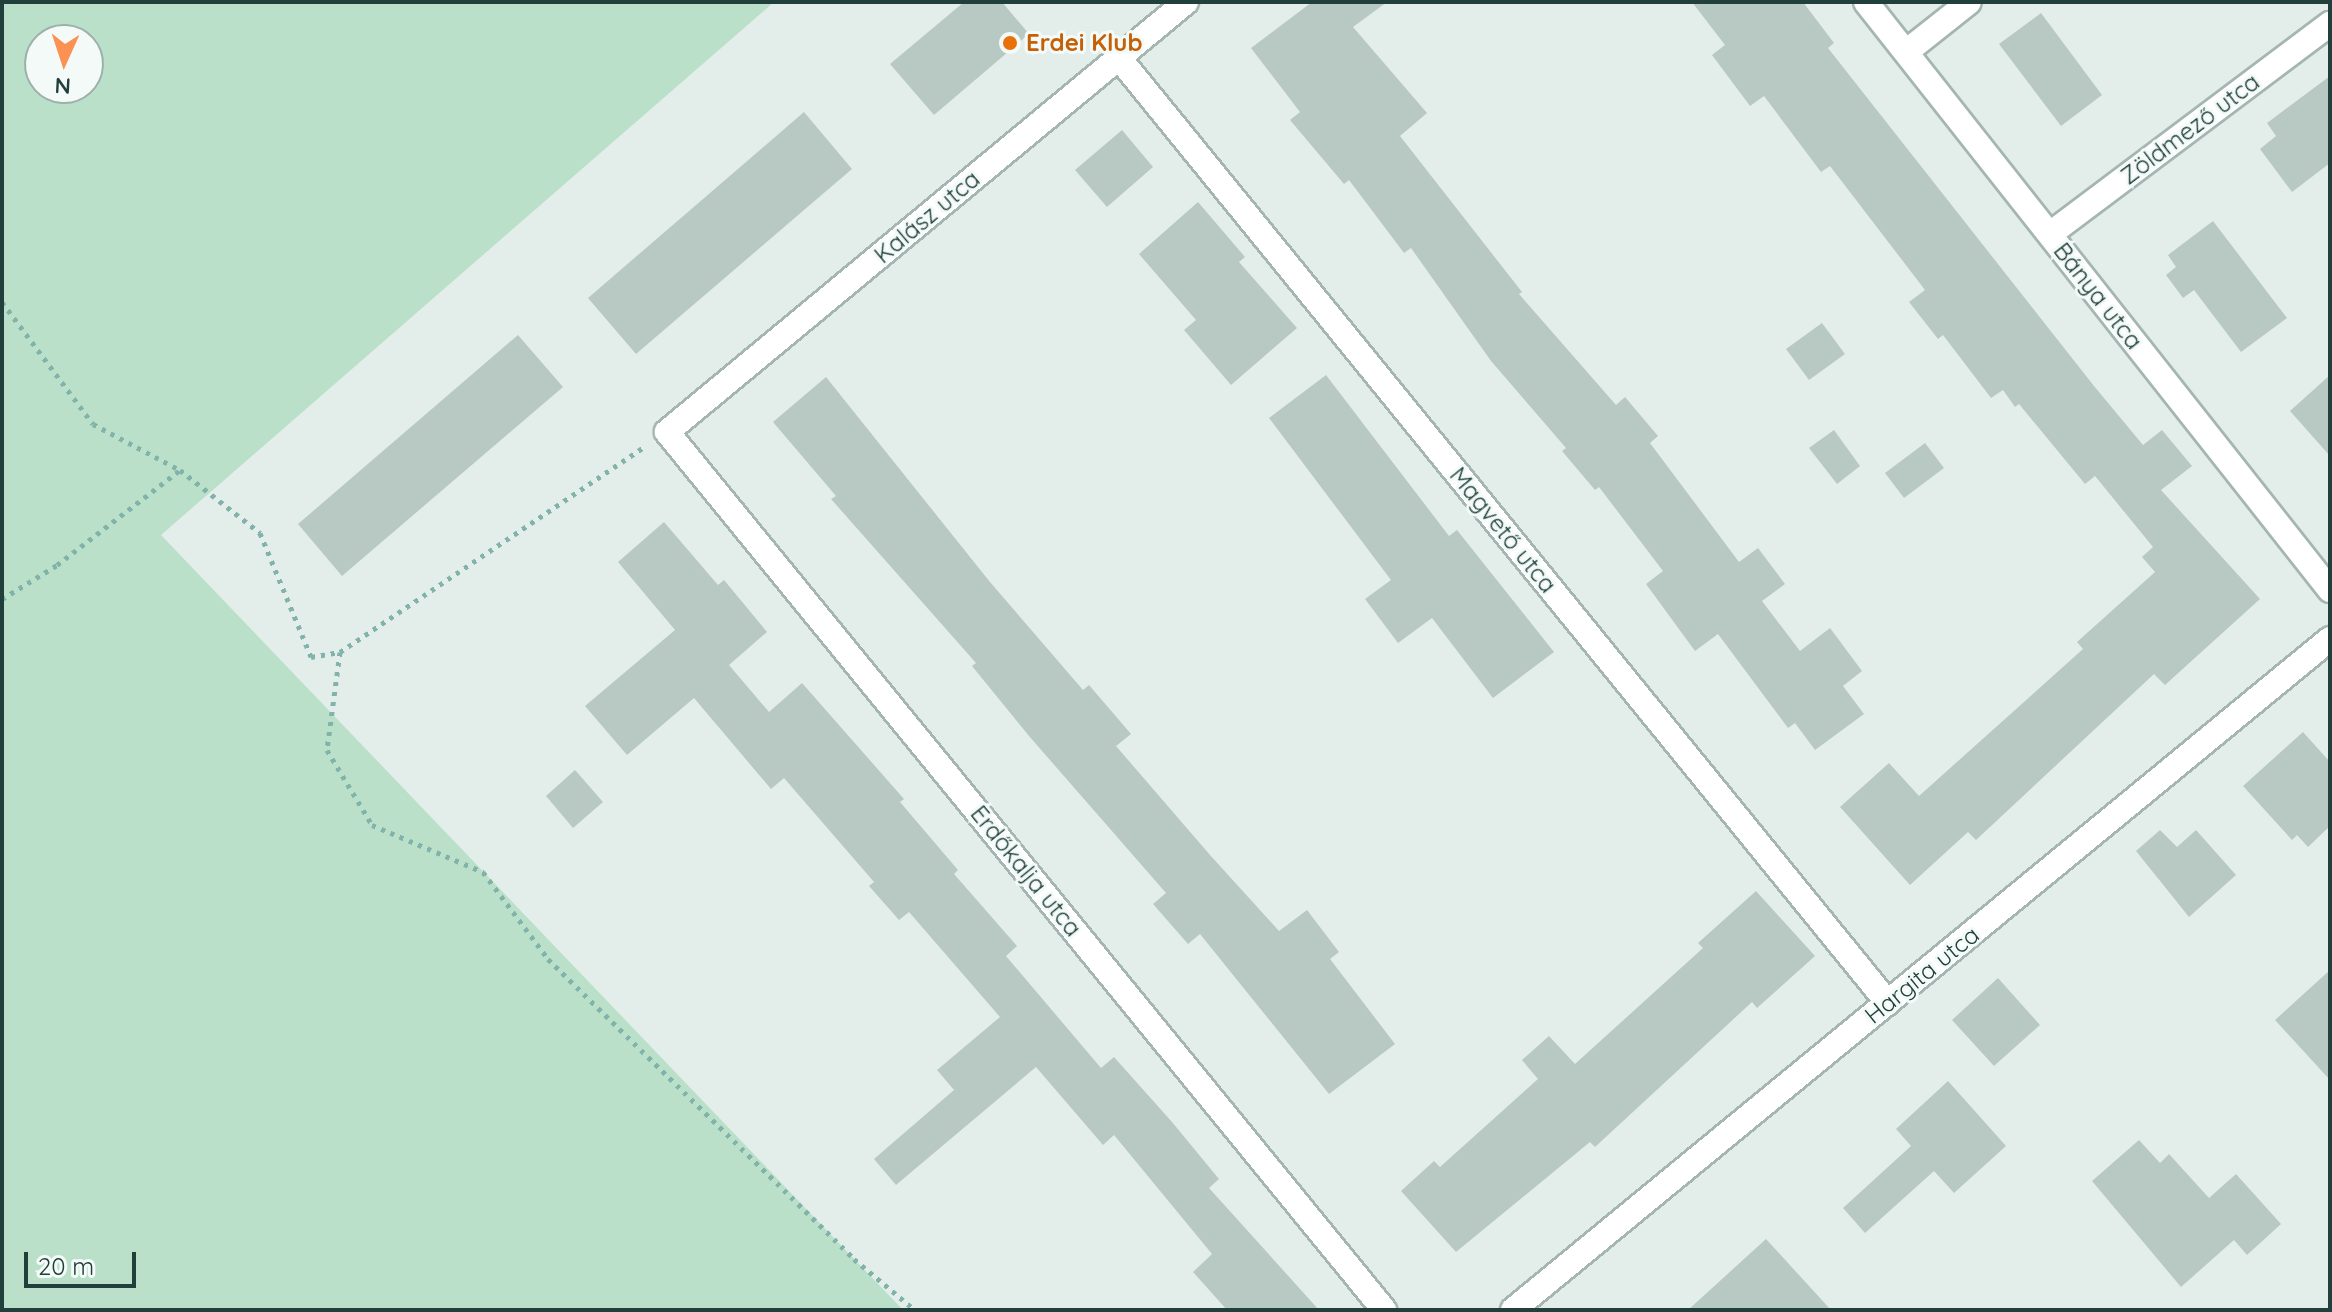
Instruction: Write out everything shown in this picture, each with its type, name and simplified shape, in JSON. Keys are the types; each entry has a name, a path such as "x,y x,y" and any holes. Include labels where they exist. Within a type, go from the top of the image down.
{"street":[{"name":"Kalász utca","path":"667,432 1186,2"},
{"name":"Bánya utca","path":"1866,2 2330,590"},
{"path":"1906,52 1969,2"},
{"name":"Zöldmező utca","path":"2050,234 2330,24"},
{"name":"Magvető utca","path":"1119,58 1888,1003"},
{"name":"Erdőkalja utca","path":"667,432 1384,1310"},
{"name":"Hargita utca","path":"1513,1310 2330,639"}],"path":[{"path":"2,302 93,424 180,470 260,533 311,657 340,652 667,432"},
{"path":"2,599 57,565 180,470"},
{"path":"340,652 327,750 372,825 483,872 548,959 854,1259 915,1310"}],"green space":[{"path":"2,2 774,2 161,535 903,1310 2,1310"}],"building":[{"path":"964,2 1002,2 1029,34 934,115 890,64"},
{"path":"1312,2 1387,2 1353,27 1427,113 1400,136 1522,292 1519,294 1616,405 1625,397 1658,436 1650,443 1739,562 1758,548 1785,584 1762,601 1800,651 1830,628 1862,671 1843,686 1864,714 1815,750 1795,723 1788,728 1718,634 1695,651 1646,584 1663,571 1599,487 1595,490 1562,451 1566,448 1491,361 1411,248 1404,253 1349,180 1344,184 1290,120 1300,112 1251,48"},
{"path":"1692,2 1803,2 1834,43 1828,48 2143,445 2162,430 2192,466 2161,490 2260,599 2165,685 2154,674 1976,840 1968,832 1910,885 1840,807 1889,763 1919,796 2083,649 2077,642 2155,572 2142,557 2153,547 2095,476 2085,484 2019,404 2015,407 2003,390 1991,398 1943,335 1938,339 1909,302 1925,290 1830,166 1821,172 1764,96 1750,106 1712,55 1725,45"},
{"path":"2041,13 2102,95 2061,126 1999,44"},
{"path":"2330,76 2330,163 2292,192 2260,149 2276,136 2267,123"},
{"path":"804,112 852,169 636,354 588,298"},
{"path":"1122,130 1153,167 1107,207 1075,170"},
{"path":"1198,202 1245,257 1239,262 1297,328 1231,385 1184,330 1196,320 1139,254"},
{"path":"2213,221 2287,318 2241,352 2194,290 2183,298 2166,275 2176,267 2168,255"},
{"path":"1822,323 1845,354 1809,380 1786,349"},
{"path":"518,335 563,387 342,576 298,524"},
{"path":"1326,375 1449,536 1457,530 1554,652 1493,698 1432,618 1398,643 1365,599 1391,580 1269,418"},
{"path":"2330,375 2330,456 2290,411"},
{"path":"826,377 990,582 1083,690 1089,685 1131,734 1116,746 1210,855 1279,931 1307,910 1339,952 1330,959 1395,1044 1329,1094 1200,934 1188,944 1153,904 1166,893 1029,736 972,666 976,663 831,499 836,496 773,422"},
{"path":"1834,430 1860,466 1837,484 1809,448"},
{"path":"1925,443 1944,468 1904,498 1885,473"},
{"path":"664,522 718,585 724,580 767,632 729,665 769,712 802,683 904,799 900,802 958,870 954,874 1017,946 1006,956 1101,1068 1114,1057 1172,1122 1219,1179 1209,1188 1319,1310 1227,1310 1193,1272 1212,1254 1114,1135 1103,1145 1036,1067 896,1185 874,1159 954,1090 937,1070 1000,1017 909,912 899,920 869,886 874,882 784,778 771,789 694,698 627,755 585,706 675,630 618,562"},
{"path":"2303,732 2330,762 2330,826 2308,847 2297,835 2292,840 2243,786"},
{"path":"575,770 603,802 573,828 546,796"},
{"path":"2160,830 2177,847 2196,830 2236,875 2189,917 2136,851"},
{"path":"1756,891 1815,956 1757,1008 1752,1002 1595,1147 1590,1142 1456,1252 1401,1191 1434,1161 1440,1167 1538,1079 1522,1060 1549,1036 1575,1064 1703,948 1698,943"},
{"path":"2330,970 2330,1080 2275,1020"},
{"path":"1998,978 2040,1025 1994,1066 1952,1020"},
{"path":"1948,1081 2006,1146 1954,1193 1934,1171 1865,1233 1843,1208 1911,1146 1896,1129"},
{"path":"2139,1140 2160,1163 2169,1154 2209,1198 2236,1174 2281,1224 2247,1255 2234,1240 2181,1287 2092,1181"},
{"path":"1766,1239 1831,1310 1688,1310"}],"place":[{"name":"Erdei Klub","path":"1010,43"}]}
